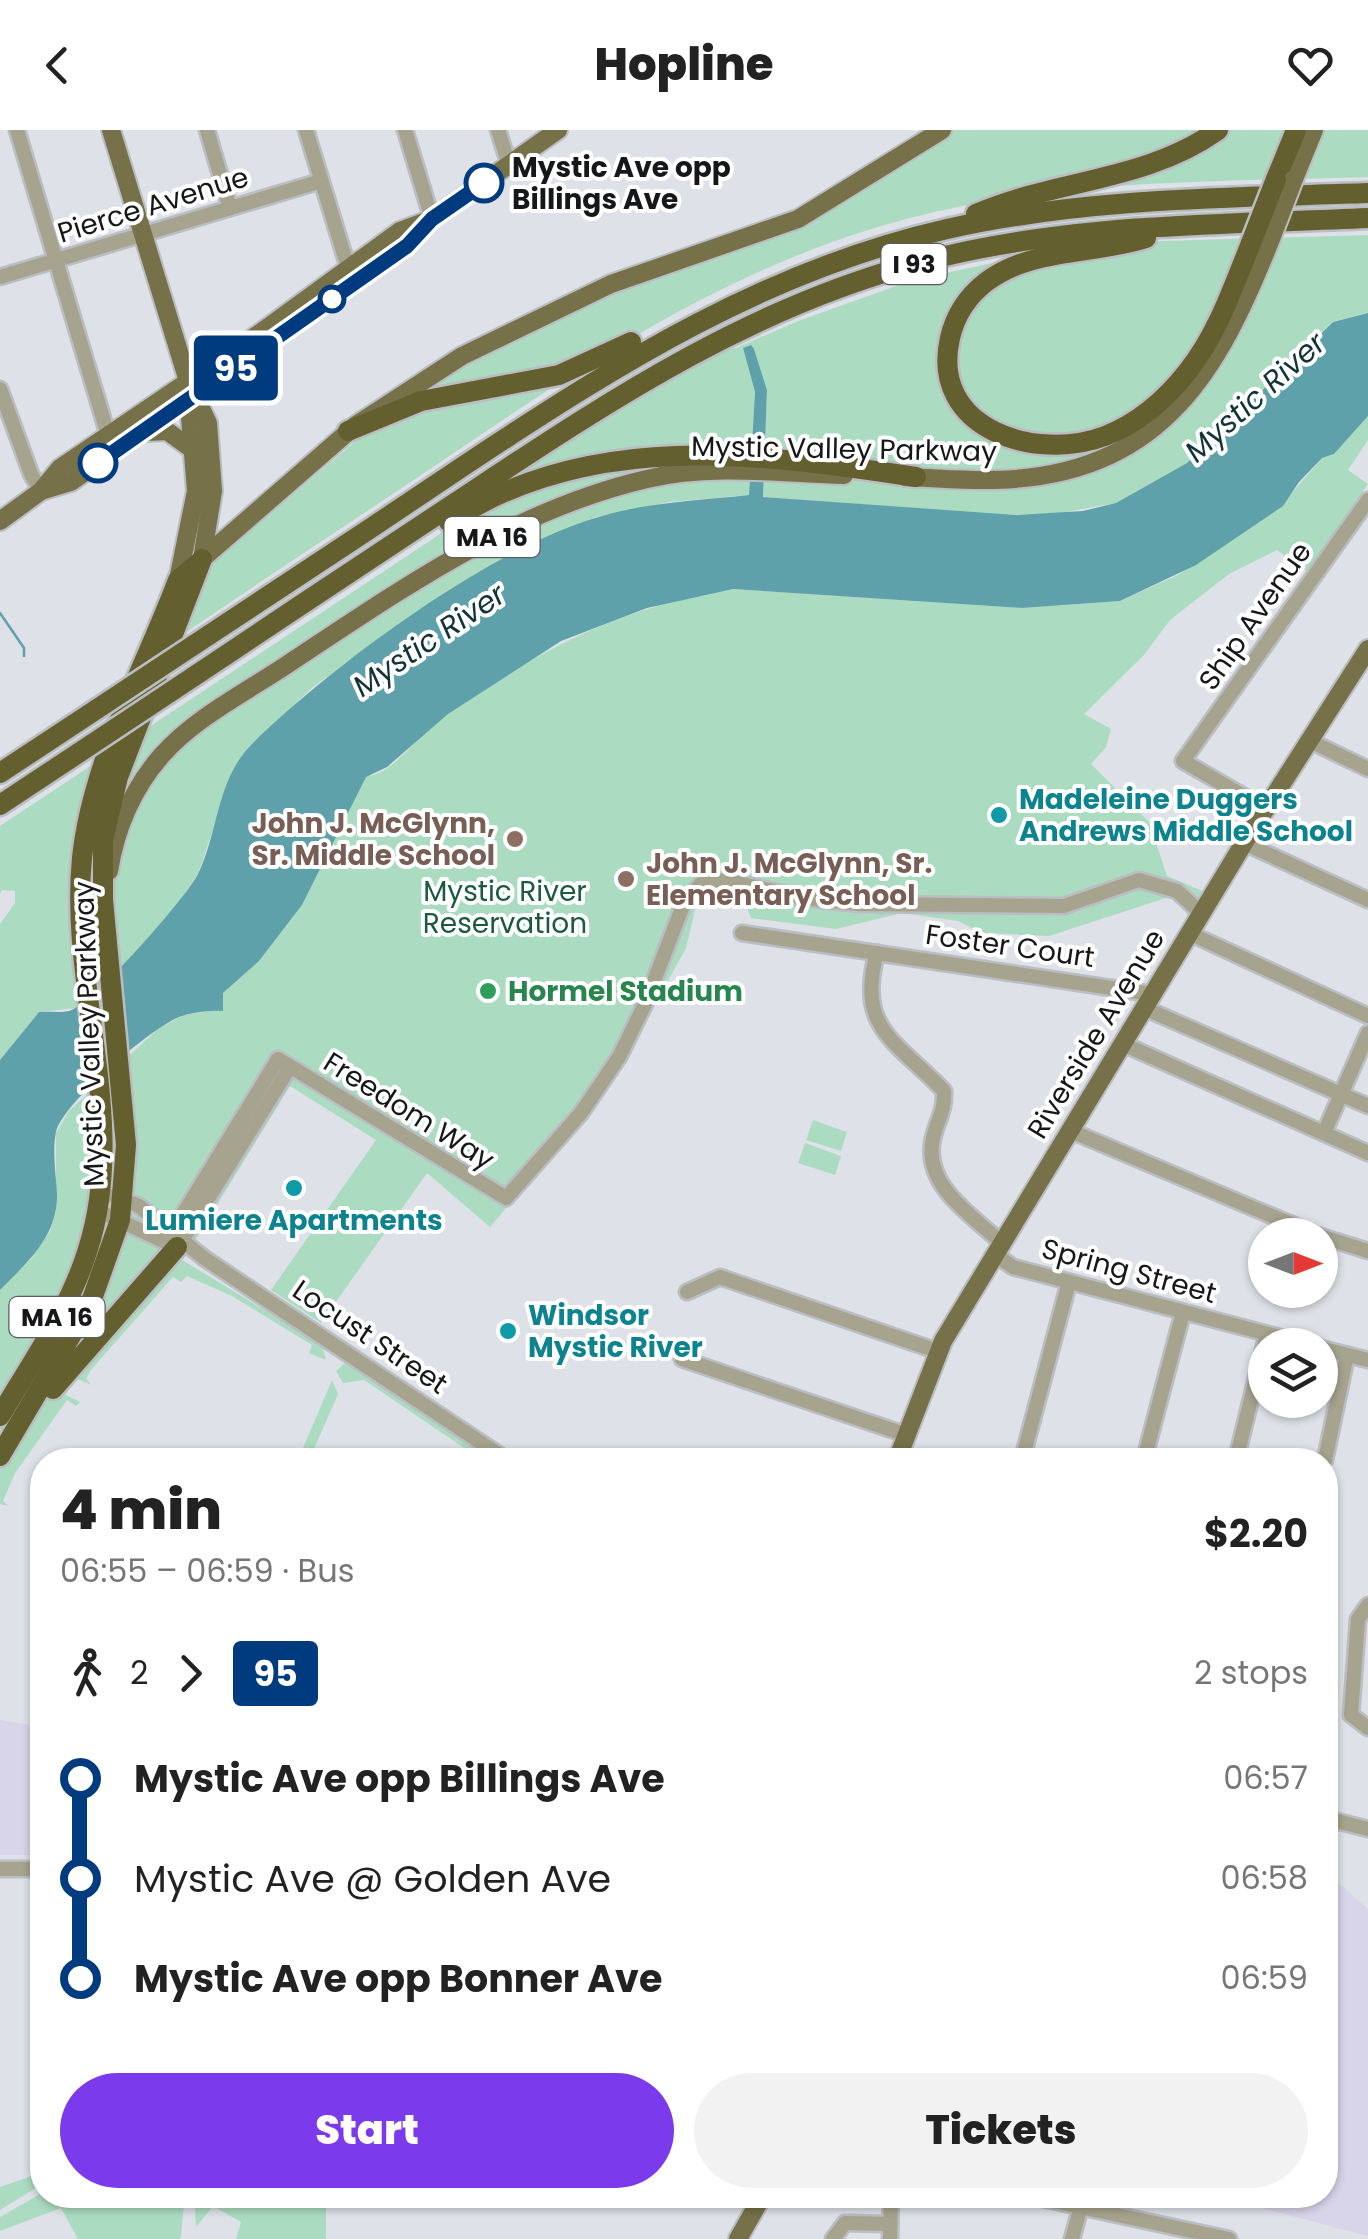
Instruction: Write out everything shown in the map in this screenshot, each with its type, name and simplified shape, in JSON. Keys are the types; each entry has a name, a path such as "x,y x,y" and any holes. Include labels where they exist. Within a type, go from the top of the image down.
{"highway":[{"path":"934,232 996,205 1164,161 1218,130"},
{"path":"1180,226 1136,241 1022,263 982,285 956,320 948,358 952,386 974,420 1001,437 1050,445 1087,442 1138,420 1171,391 1200,356 1260,243 1285,179 1296,130"},
{"name":"I 93","path":"0,773 583,387 690,324 820,266 934,232 1078,207 1368,193"},
{"name":"I 93","path":"0,805 657,372 802,301 896,269 990,246 1087,232 1368,218"},
{"path":"348,431 421,401 559,375 638,338 690,324"},
{"path":"400,539 448,523 524,486 645,456 706,454 916,477"},
{"path":"109,956 101,873 109,808 202,559"},
{"name":"Mystic Valley Parkway","path":"0,1416 77,1280 99,1202 100,1115 80,880 89,814 178,580 202,559"},
{"name":"Mystic Valley Parkway","path":"2,1452 91,1302 120,1220 126,1145 109,956"},
{"path":"2,1452 175,1240"}],"main road":[{"path":"111,130 191,393 196,452 194,516 178,580"},
{"path":"42,490 71,482 142,434 191,393 351,276 407,246 432,219 558,130"},
{"name":"Mystic Valley Parkway","path":"202,559 348,431 419,381 521,325 642,272 798,218 942,130"},
{"path":"1285,179 1314,130"},
{"name":"Mystic Valley Parkway","path":"109,956 106,904 116,839 132,798 161,756 198,724 430,571 532,518 650,478 723,472 1034,477 1096,459 1144,434 1185,398 1220,356 1260,243"},
{"path":"0,520 42,490 60,468 108,435 191,393"},
{"path":"191,393 208,422 213,491 202,559"},
{"path":"142,434 167,431 196,452"},
{"path":"213,491 222,512 234,517 283,489"},
{"name":"Riverside Avenue","path":"900,1448 938,1351 1244,843 1368,649"},
{"path":"738,2239 756,2208"}],"street":[{"path":"17,130 108,435"},
{"path":"207,130 230,208"},
{"path":"306,130 351,276"},
{"path":"405,130 432,219"},
{"path":"498,130 509,165"},
{"name":"Pierce Avenue","path":"0,278 321,181"},
{"path":"0,389 31,474 42,490"},
{"name":"Ship Avenue","path":"1266,808 1183,761 1368,500"},
{"path":"1308,740 1368,769"},
{"path":"1244,843 1368,900"},
{"name":"Freedom Way","path":"175,1240 284,1063 506,1198 581,1113 619,1058 645,1004 684,903 701,884 725,880 803,898 860,904 1064,906 1138,880 1176,890 1202,914"},
{"name":"Foster Court","path":"742,933 1148,1001 1368,1106"},
{"path":"1189,933 1368,1016"},
{"path":"877,953 870,994 874,1016 883,1033 944,1091 945,1114 934,1132 931,1152 934,1175 1000,1249"},
{"path":"1324,1134 1368,1033"},
{"path":"1123,1044 1368,1153"},
{"path":"1071,1131 1276,1218"},
{"name":"Locust Street","path":"99,1202 124,1198 175,1240 489,1448"},
{"name":"Locust Street","path":"99,1202 120,1220 175,1240"},
{"path":"1338,1242 1368,1251"},
{"name":"Spring Street","path":"1000,1249 1013,1267 1248,1329"},
{"path":"687,1292 720,1277 938,1351"},
{"path":"1025,1448 1069,1282"},
{"path":"1147,1448 1183,1312"},
{"path":"1338,1352 1368,1360"},
{"path":"1328,1448 1348,1355"},
{"path":"682,1360 904,1434"},
{"path":"1239,1448 1248,1413"},
{"path":"1368,1605 1358,1618 1351,1715 1368,1728"},
{"path":"1338,1821 1368,1829"},
{"path":"0,1869 30,1869"},
{"path":"1072,2239 1080,2208"},
{"path":"1106,2208 1229,2239"},
{"path":"833,2239 845,2224 890,2232"}],"shaded area":[{"path":"0,1720 30,1725 30,1855 0,1855"},
{"path":"1338,1882 1368,1909 1368,2236 1261,2208 1338,2208"}],"green space":[{"path":"953,130 1368,130 1368,177 1138,185 1023,196 910,218 781,262 662,320 605,354 185,633 212,563 405,399 480,354 580,305 843,201"},
{"path":"1368,235 1368,313 1332,322 1187,463 1116,503 1060,513 1002,515 763,497 767,390 754,349 743,348 755,392 749,495 669,502 597,517 563,530 498,562 314,686 254,743 232,773 198,874 158,932 76,1008 39,1012 0,1060 0,924 15,903 15,891 2,890 0,894 0,826 440,534 454,514 699,354 736,348 913,280 1035,254 1098,243"},
{"name":"Mystic River Reservation","path":"1368,416 1368,440 1348,470 1368,484 1308,572 1277,550 1229,574 1170,620 1144,655 1084,714 1111,729 1106,747 1091,764 1149,822 1167,876 1205,892 1189,920 1186,910 1169,897 1049,936 982,933 958,921 902,913 836,929 751,918 747,908 698,898 686,948 612,1083 490,1227 427,1173 321,1323 271,1290 376,1140 290,1086 193,1244 179,1258 322,1345 326,1360 309,1353 312,1345 232,1296 187,1276 181,1282 173,1277 90,1371 86,1379 92,1385 75,1378 62,1393 80,1402 76,1406 67,1400 15,1473 3,1501 9,1506 0,1504 0,1290 32,1258 50,1231 56,1212 56,1133 69,1111 158,1029 183,1015 217,1010 223,993 259,961 302,905 366,776 385,770 437,722 541,655 613,621 691,597 733,589 1022,608 1120,601 1178,575 1279,508 1322,458 1334,454"},
{"path":"813,1120 847,1132 841,1151 806,1140"},
{"path":"805,1143 841,1156 835,1175 798,1163"},
{"path":"346,1362 354,1366 477,1448 464,1448 364,1380 343,1383 336,1371"},
{"path":"332,1380 338,1394 314,1448 303,1448"},
{"path":"29,2177 30,2191 0,2210 0,2187"},
{"path":"30,2200 30,2208 61,2208 0,2231 0,2217"},
{"path":"61,2208 184,2208 180,2239 78,2239"},
{"path":"195,2208 211,2208 196,2227"},
{"path":"216,2208 326,2208 326,2239 236,2239 241,2222"}],"water":[{"name":"Mystic River","path":"1368,313 1368,416 1334,454 1322,458 1299,482 1283,506 1196,565 1120,601 1022,608 733,589 647,608 561,641 448,714 387,767 366,777 302,905 259,961 223,993 223,1011 188,1014 166,1024 110,1068 74,1103 56,1132 56,1209 47,1236 0,1290 0,1060 39,1012 69,1011 81,1004 138,949 198,874 225,789 241,757 286,712 367,647 459,584 550,535 631,509 749,495 755,392 743,348 751,345 754,349 767,390 763,497 1016,515 1083,511 1116,503 1187,463 1333,322"}],"waterway":[{"path":"0,613 24,648 24,656"}],"bus line":[{"name":"95","path":"98,463 407,246 432,219 484,183"}],"place":[{"name":"Mystic Ave opp Billings Ave","path":"484,183"},
{"name":"Madeleine Duggers Andrews Middle School","path":"999,815"},
{"name":"John J. McGlynn, Sr. Middle School","path":"515,839"},
{"name":"John J. McGlynn, Sr. Elementary School","path":"626,879"},
{"name":"Hormel Stadium","path":"488,991"},
{"name":"Lumiere Apartments","path":"294,1188"},
{"name":"Windsor Mystic River","path":"508,1331"}]}
